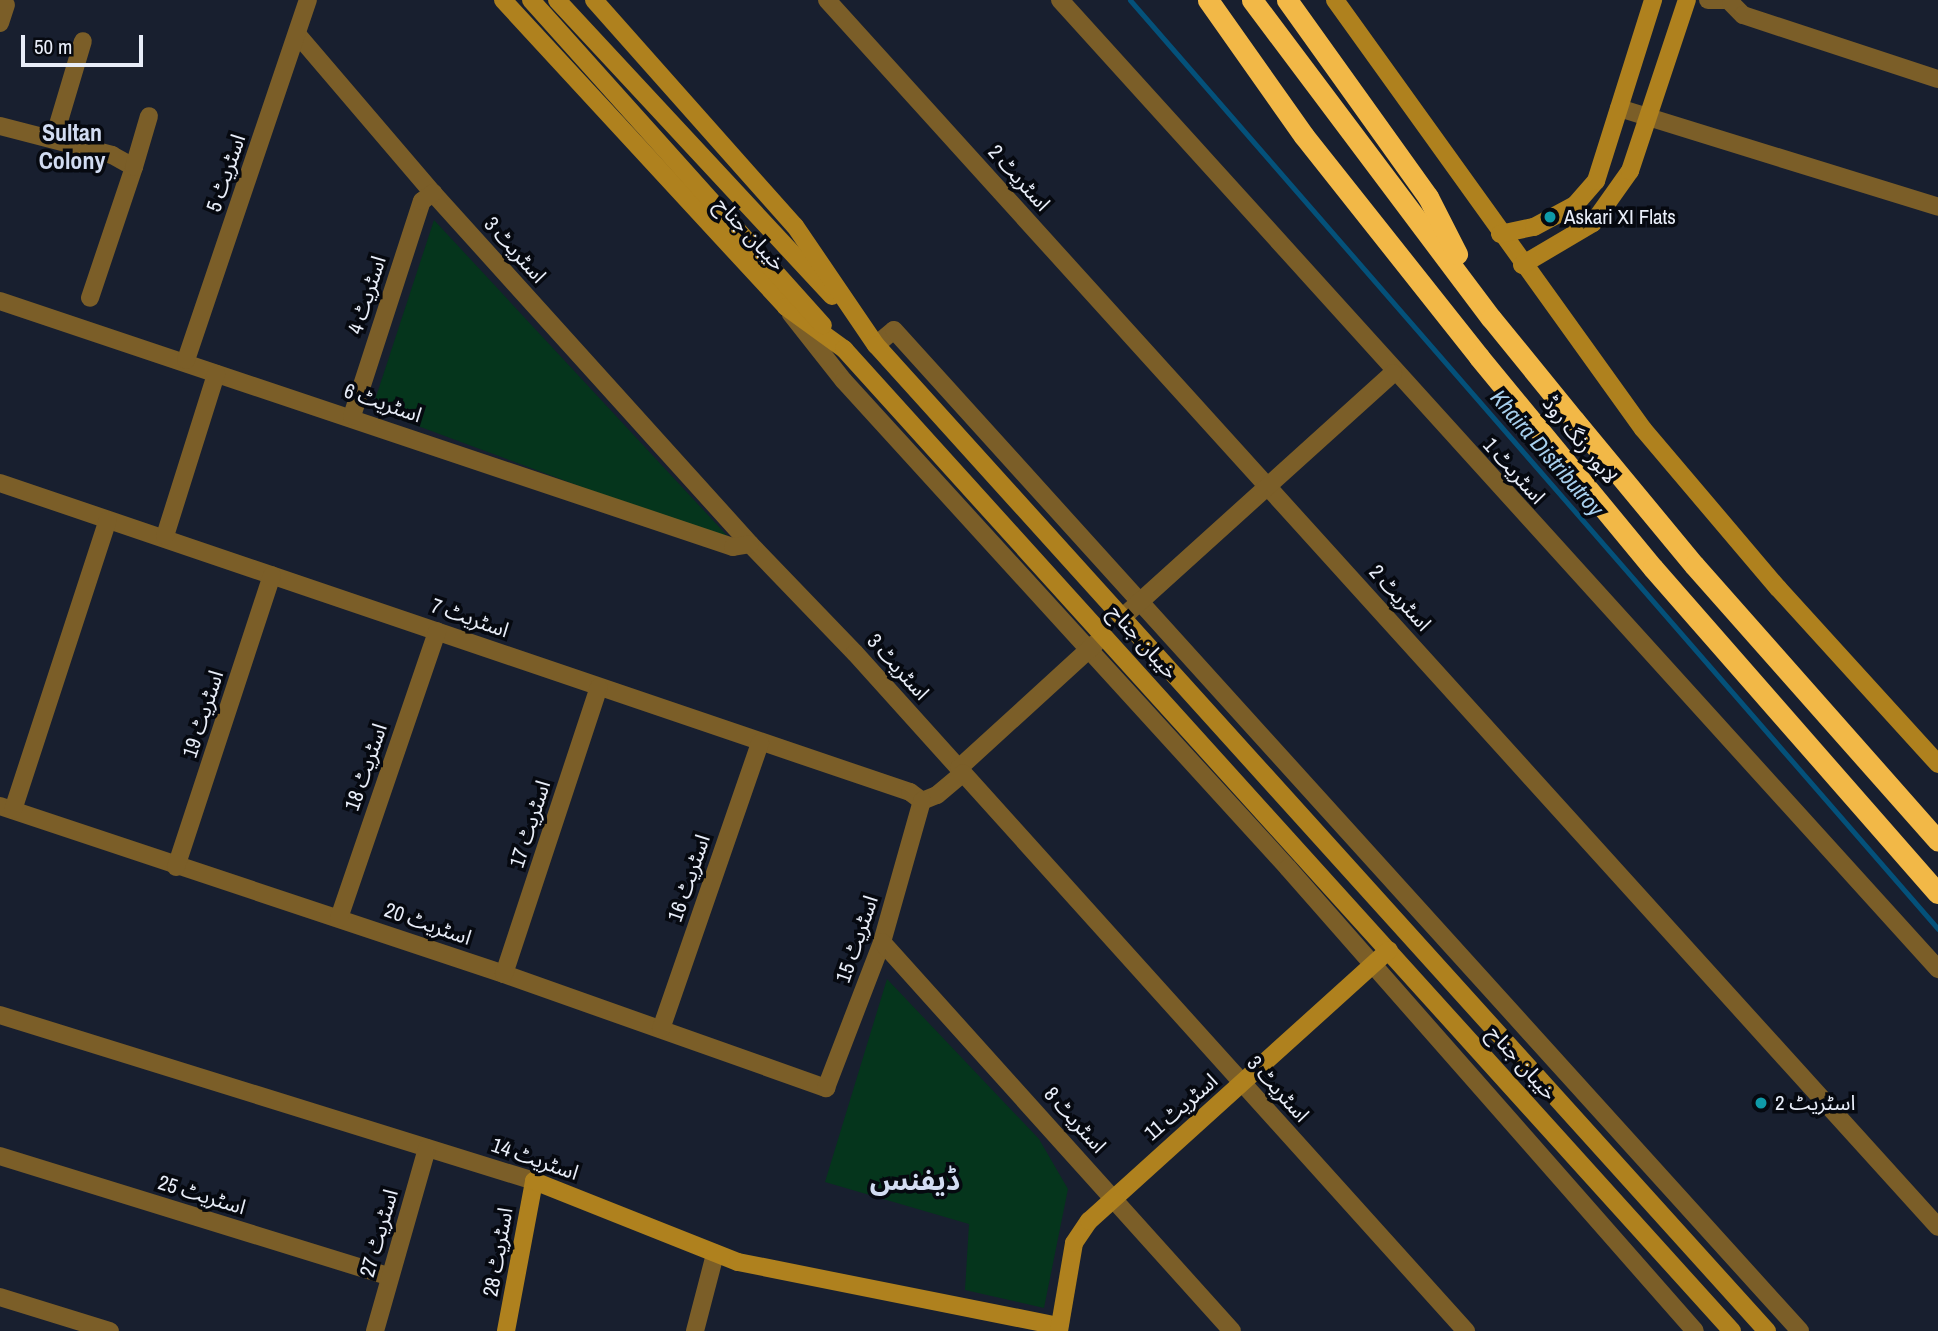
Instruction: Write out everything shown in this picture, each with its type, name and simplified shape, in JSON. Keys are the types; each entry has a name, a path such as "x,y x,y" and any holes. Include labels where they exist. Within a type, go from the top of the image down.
{"highway":[{"name":"لاہور رنگ روڈ","path":"1208,0 1304,136 1479,356 1653,568 1938,893"},
{"name":"لاہور رنگ روڈ","path":"1252,0 1491,318 1694,565 1938,841"},
{"path":"1287,0 1427,197 1491,318"}],"main road":[{"name":"خیبان جناح","path":"503,0 786,307 844,349 1106,635 1732,1331"},
{"path":"531,0 844,349"},
{"path":"557,0 876,345"},
{"name":"خیبان جناح","path":"594,0 795,226 876,345 1767,1331"},
{"path":"1335,0 1522,265 1643,429 1778,588 1938,764"},
{"path":"1500,234 1534,227 1575,205 1596,181 1653,0"},
{"path":"1522,265 1592,223 1630,171 1687,0"},
{"name":"اسٹریٹ 11","path":"1059,1329 1074,1243 1114,1197 1389,950"},
{"name":"اسٹریٹ 14","path":"534,1181 715,1254 1059,1329"},
{"name":"اسٹریٹ 28","path":"506,1331 534,1181"}],"street":[{"name":"اسٹریٹ 5","path":"186,360 308,0"},
{"name":"اسٹریٹ 2","path":"827,0 1938,1227"},
{"name":"اسٹریٹ 1","path":"1060,0 1393,373 1938,969"},
{"path":"1708,0 1732,1 1743,15 1934,74"},
{"path":"0,23 6,5"},
{"name":"اسٹریٹ 3","path":"298,34 433,192 750,544 961,771 1466,1331"},
{"path":"54,138 83,41"},
{"path":"1619,108 1938,207"},
{"path":"90,298 149,116"},
{"path":"0,126 112,155 134,167"},
{"name":"اسٹریٹ 4","path":"352,416 422,201 433,192"},
{"name":"اسٹریٹ 6","path":"0,301 186,360 216,374 352,416 733,547 750,544"},
{"path":"786,307 844,381 1372,965 1695,1331"},
{"path":"876,345 894,330 1800,1331"},
{"path":"1123,617 1393,373"},
{"path":"165,536 216,374"},
{"name":"اسٹریٹ 7","path":"0,482 910,792 922,801"},
{"path":"7,808 108,520"},
{"name":"اسٹریٹ 19","path":"176,867 272,575"},
{"name":"اسٹریٹ 18","path":"339,918 437,631"},
{"path":"922,801 937,795 1106,635"},
{"name":"اسٹریٹ 17","path":"504,974 599,687"},
{"name":"اسٹریٹ 16","path":"661,1029 760,743"},
{"name":"اسٹریٹ 15","path":"826,1088 882,942 922,801"},
{"name":"اسٹریٹ 20","path":"7,808 176,867 504,974 826,1088"},
{"name":"اسٹریٹ 8","path":"882,942 1232,1331"},
{"name":"اسٹریٹ 14","path":"0,1016 534,1181"},
{"name":"اسٹریٹ 27","path":"375,1331 427,1148"},
{"name":"اسٹریٹ 25","path":"0,1156 390,1277"},
{"path":"695,1331 715,1254"},
{"path":"0,1297 110,1331"}],"green space":[{"path":"434,220 735,544 372,409"},
{"path":"887,979 1039,1139 1068,1189 1044,1308 965,1290 969,1224 825,1182"}],"waterway":[{"name":"Khaira Distributroy","path":"1130,0 1938,929"}],"place":[{"name":"Askari XI Flats","path":"1550,217"},
{"name":"اسٹریٹ 2","path":"1761,1103"}],"district":[{"name":"Sultan Colony","path":"72,147"},
{"name":"ڈیفنس","path":"915,1180"}]}
